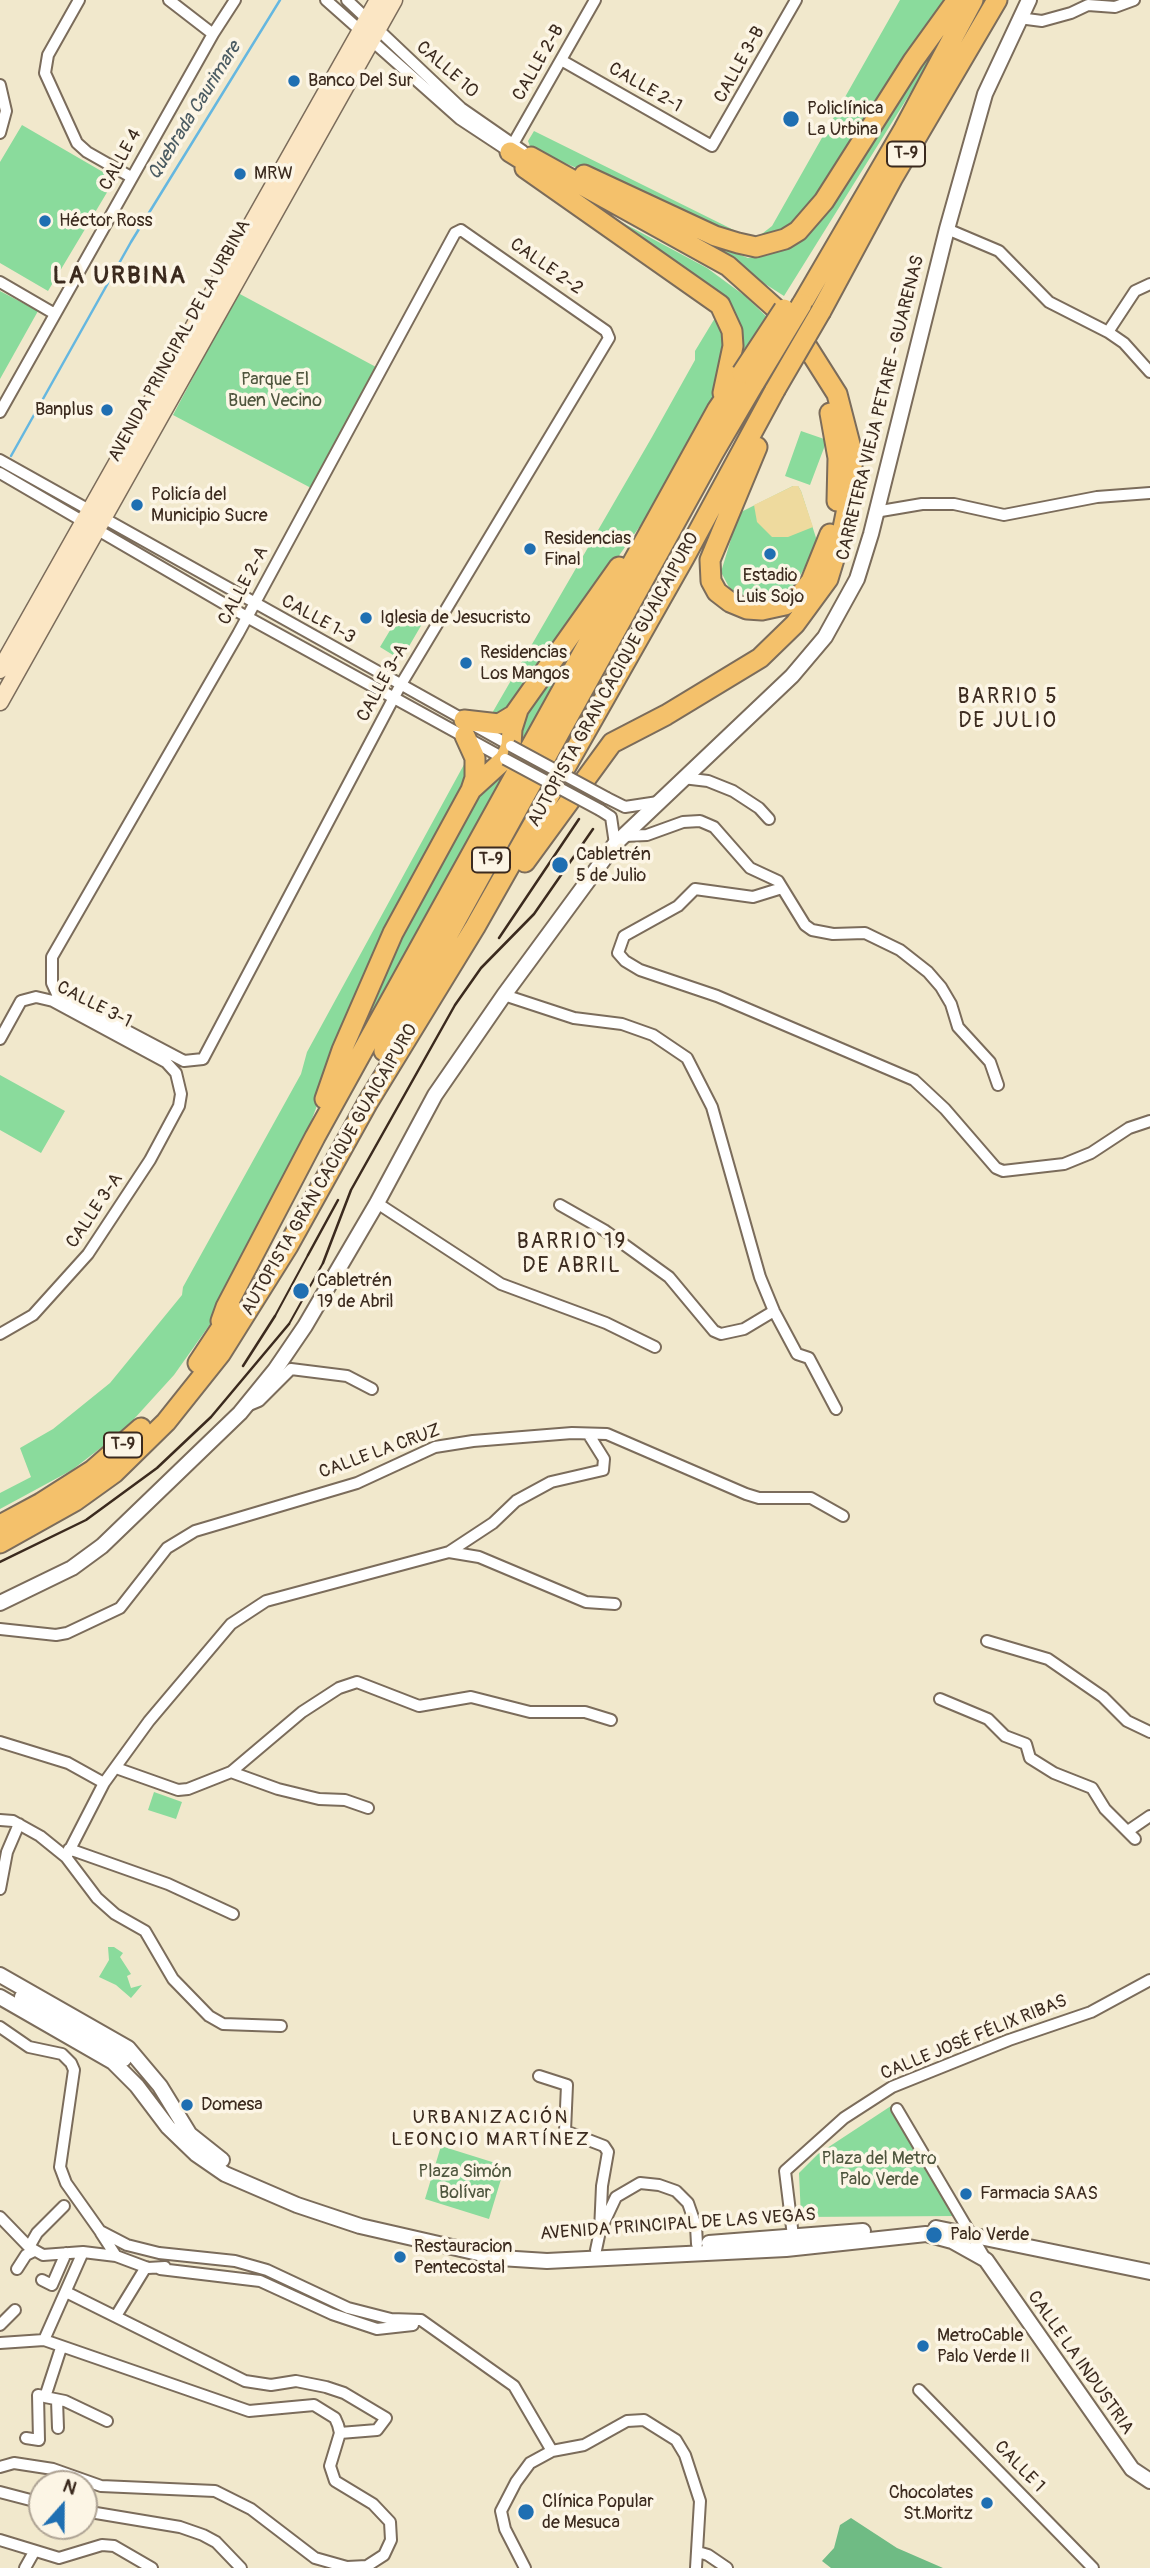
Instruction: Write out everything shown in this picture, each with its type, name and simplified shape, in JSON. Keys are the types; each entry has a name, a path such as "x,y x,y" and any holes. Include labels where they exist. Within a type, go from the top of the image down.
{"highway":[{"path":"531,157 599,181 715,236 756,247 778,242 798,230 824,201 913,61 957,0"},
{"name":"AUTOPISTA GRAN CACIQUE GUAICAIPURO","path":"0,1525 41,1503 93,1469 128,1441 178,1389 275,1248 323,1156 539,775 714,452 749,377 796,301 817,274 904,129 973,0"},
{"name":"AUTOPISTA GRAN CACIQUE GUAICAIPURO","path":"0,1543 75,1501 114,1473 166,1422 202,1377 288,1246 368,1102 457,957 780,392 892,179 998,0"},
{"path":"512,148 556,181 723,273 773,318 821,389 831,416 838,471 838,495 829,539 811,581 793,601 770,610 747,608 730,602 717,592 711,581 709,564 780,392"},
{"path":"218,1333 226,1307 314,1137 717,410 733,346 732,331 720,305 519,163 512,148"},
{"path":"457,957 612,743 666,715 749,664 795,624 828,579 840,541 852,483 852,452 834,387 806,345 774,307 728,266 531,157"},
{"path":"717,410 749,377"},
{"path":"314,1137 342,1050 377,969 413,893 471,790 475,778 475,758 465,728 499,724 519,708 616,572 633,551 645,542"},
{"path":"471,790 508,753 519,708"}],"main road":[{"name":"AVENIDA PRINCIPAL DE LA URBINA","path":"0,702 94,519 368,30 378,0"},
{"name":"AVENIDA PRINCIPAL DE LA URBINA","path":"368,30 394,0"},
{"name":"AVENIDA PRINCIPAL DE LA URBINA","path":"0,670 94,519"}],"street":[{"path":"79,0 48,55 46,73 77,143 87,152 131,177"},
{"path":"169,0 213,34"},
{"name":"CALLE 4","path":"0,412 131,177 235,0"},
{"name":"CALLE 10","path":"326,0 368,30 460,119 531,157"},
{"name":"CALLE 10","path":"346,0 368,30"},
{"name":"CALLE 2-B","path":"512,148 595,0"},
{"name":"CALLE 3-B","path":"712,146 796,0"},
{"name":"CARRETERA VIEJA PETARE - GUARENAS","path":"0,1603 72,1568 102,1546 190,1464 244,1408 275,1370 304,1326 377,1203 435,1095 504,995 620,840 792,676 825,637 857,579 947,229 985,94 1029,0"},
{"path":"1019,18 1042,21 1072,13 1088,5 1115,7 1134,0"},
{"name":"CALLE 2-1","path":"561,60 712,146"},
{"path":"0,85 6,111 0,133"},
{"path":"947,229 999,251 1049,302 1124,343 1150,372"},
{"name":"CALLE 2-2","path":"461,230 609,334"},
{"name":"CALLE 2-A","path":"203,1059 184,1061 57,994 52,983 52,957 247,617 455,233 461,230"},
{"path":"0,282 55,313"},
{"path":"1108,332 1135,291 1150,284"},
{"name":"CALLE 3-A","path":"203,1059 400,686 609,334"},
{"name":"CALLE 1-3","path":"0,460 247,617 394,698 465,728 508,753"},
{"name":"CALLE 1-3","path":"0,473 94,519 254,604 400,686 508,753"},
{"path":"875,512 922,504 954,504 1002,516 1097,497 1150,493"},
{"path":"508,753 625,807 658,802"},
{"path":"508,753 611,817 620,840 647,835 683,822 700,821 715,827 750,868 778,881 812,930 873,935 928,972 951,1004 958,1027 967,1040 990,1062 998,1085"},
{"path":"683,778 708,781 733,791 759,808 769,819"},
{"path":"782,888 753,897 695,889 678,906 624,936 618,953 640,970 717,996 914,1080 945,1109 996,1168 1003,1171 1064,1164 1091,1153 1129,1128 1150,1121"},
{"path":"504,995 574,1018 622,1024 653,1035 687,1058 712,1107 760,1277 774,1311 797,1354 809,1358 836,1409"},
{"name":"CALLE 3-1","path":"0,1039 21,1001 44,998 166,1062 179,1081"},
{"name":"CALLE 3-A","path":"0,1334 33,1315 88,1254 150,1160 178,1106 181,1094 179,1081"},
{"path":"377,1203 500,1284 606,1323 655,1347"},
{"path":"559,1205 604,1230 669,1277 714,1331 722,1334 744,1329 774,1311"},
{"path":"244,1408 260,1401 291,1370 302,1368 347,1376 372,1390"},
{"name":"CALLE LA CRUZ","path":"0,1629 56,1635 67,1633 120,1608 167,1548 195,1531 357,1483 435,1447 521,1436 607,1434 746,1494 759,1498 811,1499 843,1516"},
{"path":"67,1853 104,1783 149,1721 231,1624 266,1601 449,1552 493,1523 516,1501 551,1482 603,1471 604,1459 589,1435"},
{"path":"449,1552 480,1557 586,1602 615,1604"},
{"path":"987,1641 1048,1659 1102,1697 1127,1721 1150,1731"},
{"path":"116,1768 178,1790 231,1772 312,1705 338,1688 357,1682 419,1706 471,1696 530,1712 585,1712 611,1720"},
{"path":"940,1699 988,1719 1005,1736 1026,1744 1029,1757 1054,1773 1091,1788 1105,1809 1132,1835 1150,1816"},
{"path":"0,1742 68,1763 104,1783"},
{"path":"231,1772 278,1789 319,1799 345,1800 368,1808"},
{"path":"0,1820 19,1824 67,1853 168,1884 233,1914"},
{"path":"0,1889 7,1852 19,1824"},
{"path":"67,1853 97,1898 115,1913 145,1931 173,1979 209,2016 223,2024 281,2026"},
{"name":"AVENIDA PRINCIPAL DE LAS VEGAS","path":"0,1975 128,2048 160,2086 187,2139 242,2173 349,2214 522,2253 697,2244 790,2243 927,2226 1150,2272"},
{"name":"CALLE JOSÉ FÉLIX RIBAS","path":"790,2243 785,2171 845,2118 892,2087 1009,2040 1091,2012 1150,1980"},
{"path":"0,1985 135,2067 187,2139"},
{"name":"AVENIDA PRINCIPAL DE LAS VEGAS","path":"0,1997 113,2062 187,2139 225,2174 296,2205 360,2226 500,2258 547,2262 926,2234 953,2241 986,2260"},
{"path":"0,2027 29,2048 62,2054 71,2063 74,2070 60,2167 66,2183 116,2256"},
{"path":"539,2077 567,2085 565,2132 604,2146 608,2152 596,2250"},
{"name":"CALLE LA INDUSTRIA","path":"897,2109 986,2260 1030,2328 1132,2469 1150,2488"},
{"path":"600,2231 616,2197 625,2190 640,2183 660,2185 676,2191 688,2203 693,2214 697,2244"},
{"path":"17,2269 32,2249 37,2234 64,2206"},
{"path":"0,2217 32,2249 43,2255 83,2252 116,2256 146,2267 260,2281 332,2314 377,2329 426,2323"},
{"path":"100,2231 127,2245 159,2253 235,2261 267,2270 348,2308 391,2319 415,2319 426,2323 514,2386 552,2451"},
{"path":"998,2277 995,2258 1003,2242"},
{"path":"44,2340 83,2252"},
{"path":"42,2280 52,2286 66,2253"},
{"path":"160,2269 193,2256"},
{"path":"116,2316 146,2267"},
{"path":"66,2292 245,2381 271,2385 296,2381 326,2387 344,2393 386,2418 377,2430 340,2433"},
{"path":"0,2325 15,2310"},
{"path":"0,2343 44,2340 249,2411 314,2405 335,2418 340,2433 330,2466 335,2481 373,2504 390,2522 391,2540 384,2555 368,2566 347,2567 315,2558 251,2509 215,2491 101,2486 53,2469 14,2463 0,2467"},
{"path":"58,2428 51,2398 61,2348"},
{"name":"CALLE 1","path":"919,2390 1093,2568"},
{"path":"26,2438 39,2440 38,2395 88,2410 107,2421"},
{"path":"525,2568 505,2529 501,2511 511,2490 530,2463 552,2451 584,2445 627,2421 644,2420 661,2428 676,2440 685,2455 700,2501 696,2568"},
{"name":"CALLE LA INDUSTRIA","path":"1132,2469 1150,2481"},
{"path":"0,2492 28,2499"},
{"path":"98,2513 180,2527 202,2535 216,2542 241,2568"},
{"path":"0,2540 59,2563 102,2545 114,2546 152,2568"},
{"path":"25,2568 34,2552"},
{"path":"698,2552 708,2555 727,2568"}],"green space":[{"path":"900,0 949,0 817,203 798,225 770,240 759,243 731,238 613,183 531,149 528,141 534,131 754,240 772,226"},
{"path":"942,32 934,55 784,296 682,231 748,258 769,255 793,244"},
{"name":"Héctor Ross","path":"22,125 115,179 48,291 0,263 0,162"},
{"path":"567,193 707,268 745,296 769,319 739,369 729,312"},
{"path":"570,211 587,215 716,306 725,320 729,352 720,386 645,519 505,716 489,720 473,716 491,715 652,437 695,360 695,351 718,313"},
{"path":"0,291 38,311 0,379"},
{"name":"Parque El Buen Vecino","path":"238,293 376,367 311,488 173,415"},
{"path":"801,431 827,440 810,485 785,476"},
{"name":"Estadio Luis Sojo","path":"798,486 801,491 818,544 793,588 768,601 748,601 730,589 721,572 739,513"},
{"path":"401,612 422,624 401,660 380,647"},
{"path":"583,627 591,631 528,744 517,738 518,723"},
{"path":"456,743 473,766 330,1071 303,1143 213,1320 174,1375 124,1430 72,1470 0,1509 0,1493 31,1477 20,1448 53,1429 110,1383 182,1295 183,1287 301,1074 307,1052 467,759"},
{"path":"503,770 508,771 344,1076 376,982 476,792"},
{"path":"0,1075 65,1111 41,1153 0,1130"},
{"path":"154,1792 182,1802 176,1819 148,1810"},
{"path":"108,1947 114,1947 123,1953 120,1957 131,1974 127,1976 131,1988 142,1985 131,1998 116,1985 99,1977 109,1960"},
{"name":"Plaza del Metro Palo Verde","path":"894,2104 957,2216 801,2217 799,2173 818,2154"},
{"name":"Plaza Simón Bolívar","path":"441,2146 505,2166 489,2219 425,2199"},
{"path":"851,2518 897,2548 943,2568 831,2568 822,2561 834,2548 840,2525"}],"sand":[{"path":"798,486 801,491 813,527 788,537 772,537 757,522 754,505"}],"waterway":[{"name":"Quebrada Caurimare","path":"11,456 131,242 280,0"}],"tram line":[{"path":"275,1316 308,1255"},
{"path":"289,1324 323,1263"}],"railway":[{"path":"499,938 579,819"},
{"path":"323,1263 351,1190 455,1005 481,968 534,914 593,829"},
{"path":"308,1255 338,1200"},
{"path":"243,1366 275,1316"},
{"path":"0,1562 86,1520 157,1468 211,1417 289,1324"}],"place":[{"name":"Banco Del Sur","path":"294,81"},
{"name":"Policlínica La Urbina","path":"791,119"},
{"name":"MRW","path":"240,174"},
{"name":"Héctor Ross","path":"45,221"},
{"name":"Banplus","path":"107,410"},
{"name":"Policía del Municipio Sucre","path":"137,505"},
{"name":"Residencias Final","path":"530,549"},
{"name":"Estadio Luis Sojo","path":"770,554"},
{"name":"Iglesia de Jesucristo","path":"366,618"},
{"name":"Residencias Los Mangos","path":"466,663"},
{"name":"Cabletrén 5 de Julio","path":"560,865"},
{"name":"Cabletrén 19 de Abril","path":"301,1291"},
{"name":"Domesa","path":"187,2105"},
{"name":"Farmacia SAAS","path":"966,2194"},
{"name":"Palo Verde","path":"934,2235"},
{"name":"Restauracion Pentecostal","path":"400,2257"},
{"name":"MetroCable Palo Verde II","path":"923,2346"},
{"name":"Chocolates St.Moritz","path":"987,2503"},
{"name":"Clínica Popular de Mesuca","path":"526,2512"}],"district":[{"name":"LA URBINA","path":"120,277"},
{"name":"BARRIO 5 DE JULIO","path":"1008,710"},
{"name":"BARRIO 19 DE ABRIL","path":"572,1255"},
{"name":"URBANIZACIÓN LEONCIO MARTÍNEZ","path":"491,2129"}]}
